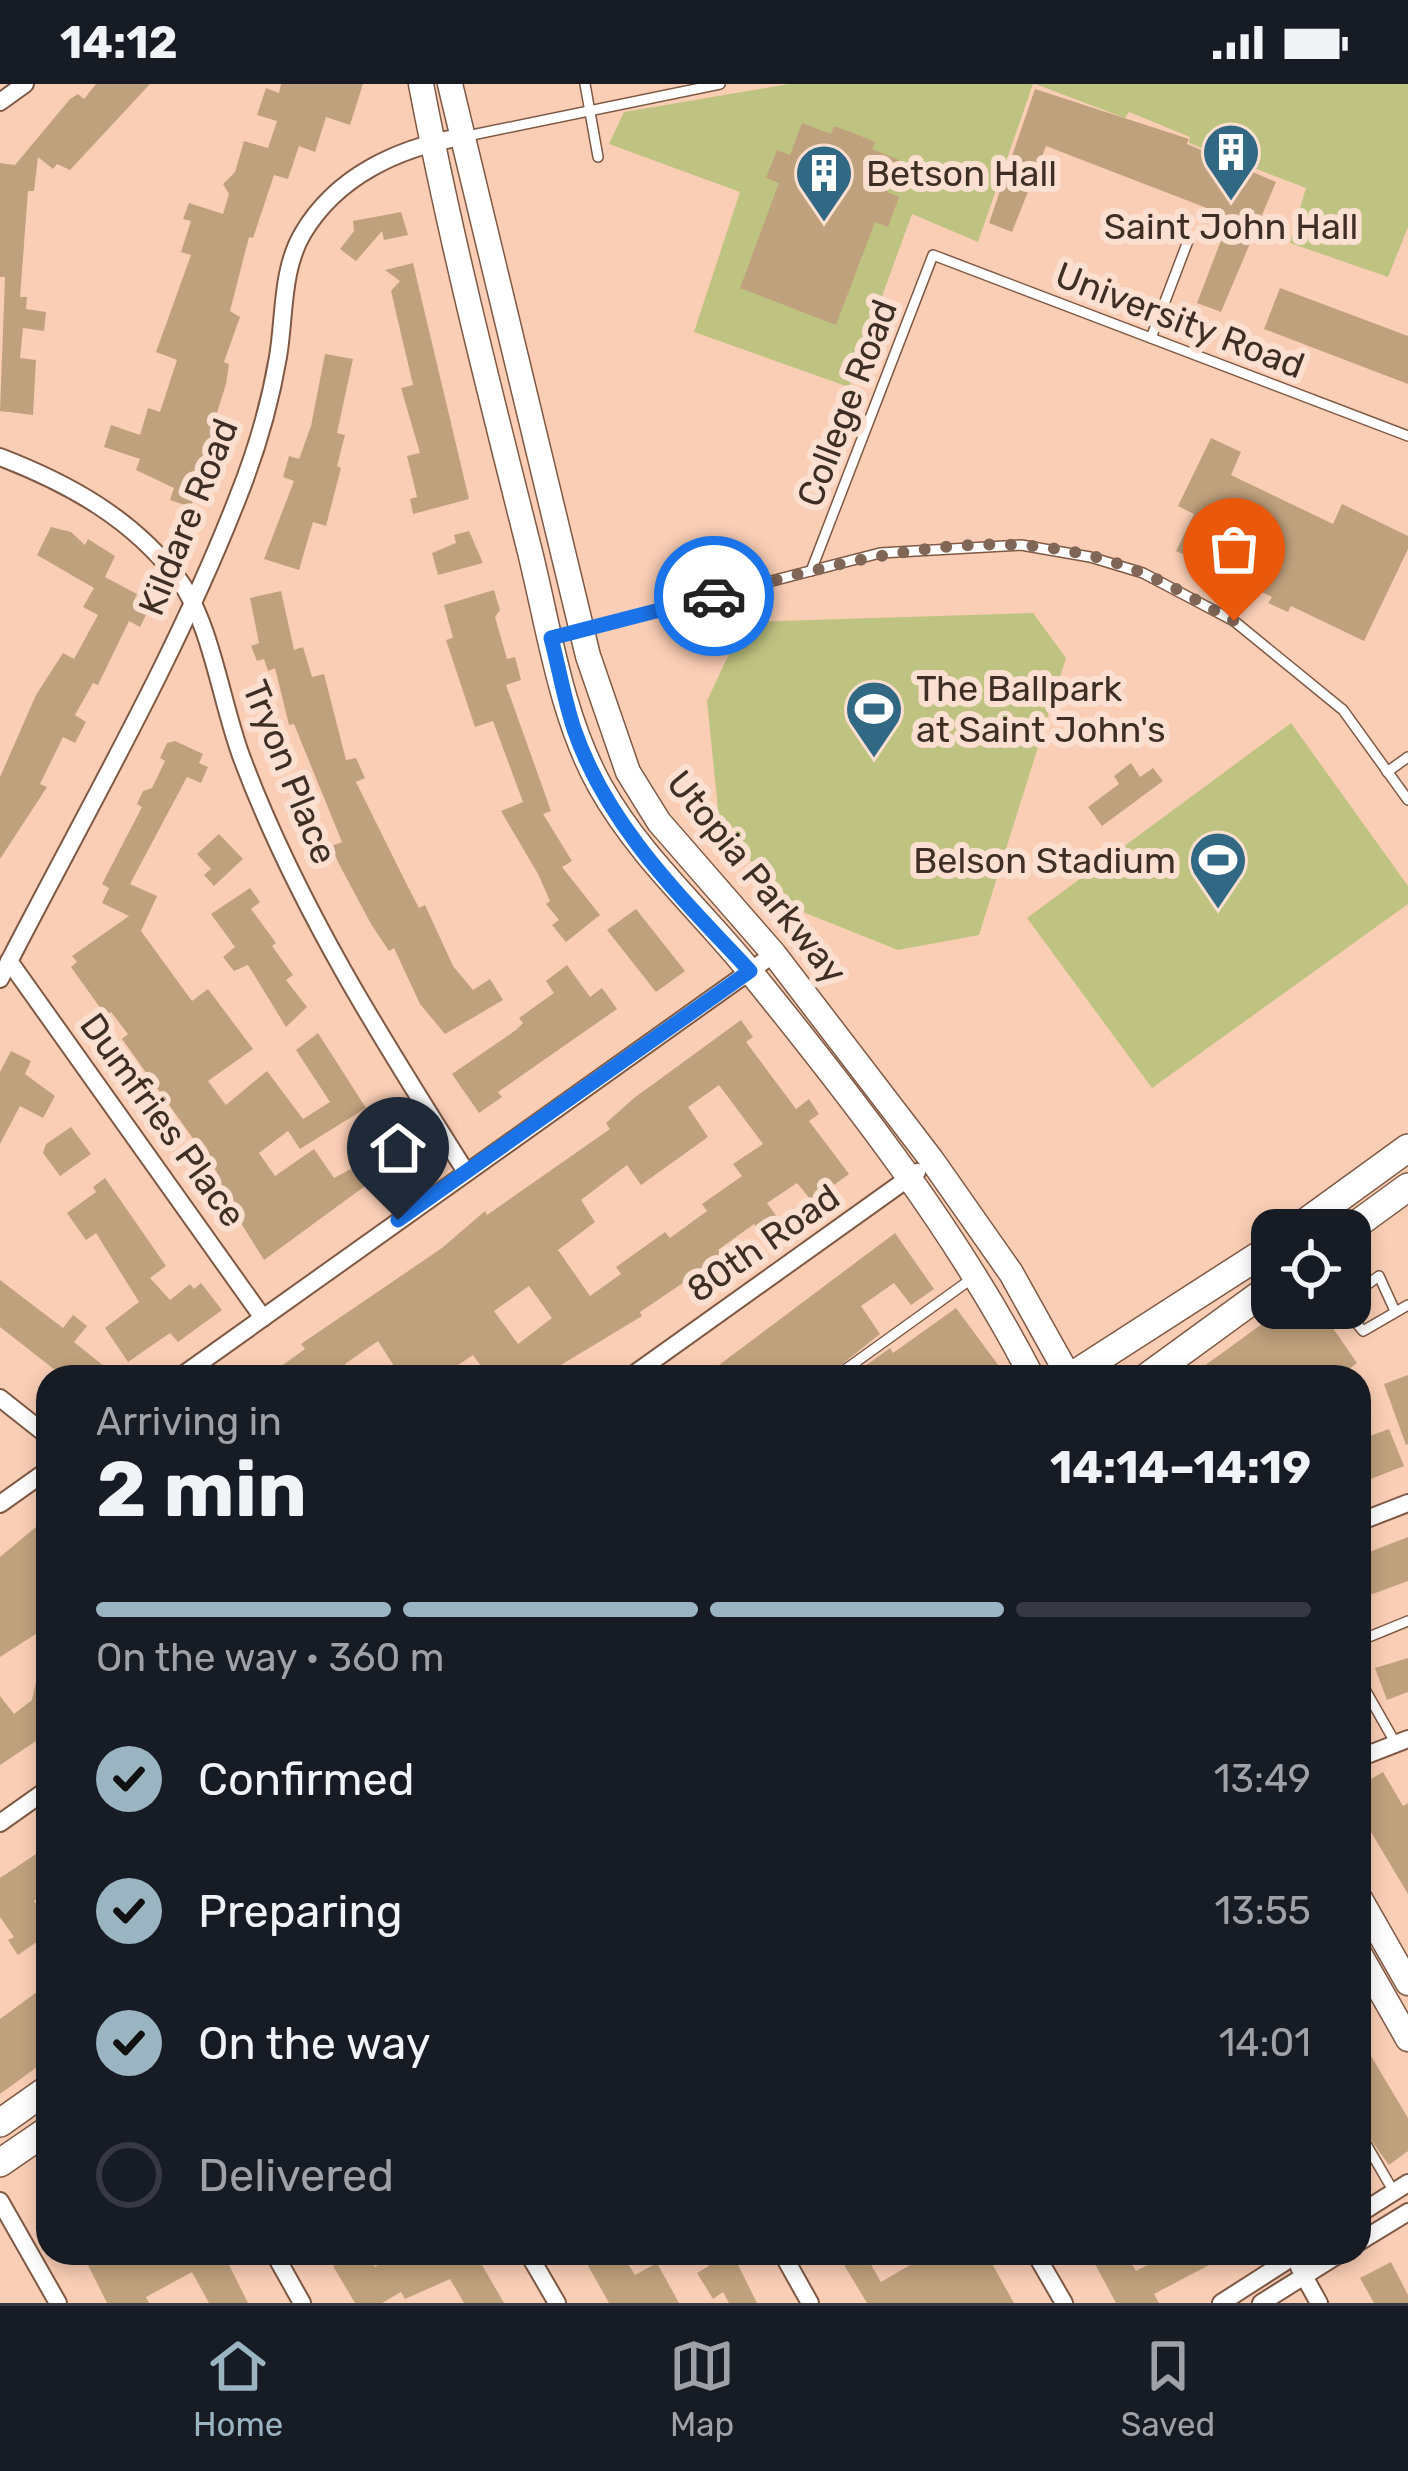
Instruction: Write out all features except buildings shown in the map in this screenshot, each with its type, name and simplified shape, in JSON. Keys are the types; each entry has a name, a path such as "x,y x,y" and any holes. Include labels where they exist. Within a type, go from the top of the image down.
{"main road":[{"name":"Utopia Parkway","path":"421,84 431,142 574,730 598,782 651,863 750,971 907,1181 974,1277 1025,1365"},
{"name":"Utopia Parkway","path":"450,84 607,721 628,772 658,822 774,954 931,1159 1011,1273 1062,1365"},
{"path":"1324,1209 1408,1148"},
{"path":"1371,1217 1406,1196"},
{"path":"1088,1365 1251,1260"},
{"path":"1163,1365 1251,1301"},
{"path":"1371,1918 1408,1983"},
{"path":"1371,1974 1408,2039"},
{"path":"0,2123 36,2098"},
{"path":"0,2163 36,2138"}],"street":[{"path":"0,102 25,84"},
{"name":"Kildare Road","path":"0,979 192,608 260,430 278,357 287,277 301,236 329,197 384,158 461,137"},
{"name":"Tryon Place","path":"0,457 60,480 132,528 177,578 192,608 243,763 337,964 466,1172"},
{"path":"197,1365 774,954"},
{"name":"Dumfries Place","path":"9,962 263,1318"},
{"name":"80th Road","path":"647,1365 907,1181 931,1159"},
{"path":"0,1398 36,1426"},
{"path":"0,1504 36,1478"},
{"path":"1371,1517 1408,1503"},
{"path":"1371,1753 1402,1741"},
{"path":"0,1823 36,1798"},
{"path":"1371,2206 1401,2187"},
{"path":"0,2201 36,2264"},
{"path":"1371,2235 1408,2212"},
{"path":"36,2265 58,2303"},
{"path":"281,2265 302,2303"},
{"path":"535,2265 556,2303"},
{"path":"789,2265 810,2303"},
{"path":"1043,2265 1064,2303"},
{"path":"1221,2303 1278,2265"},
{"path":"1299,2265 1319,2303"},
{"path":"1261,2303 1321,2265"}],"lane":[{"path":"585,84 598,157"},
{"path":"461,137 720,84"},
{"path":"1151,338 1188,241"},
{"name":"University Road","path":"933,255 1408,436"},
{"name":"College Road","path":"811,571 933,255"},
{"path":"551,638 880,553 1021,545 1143,573 1234,621 1342,710 1408,800"},
{"path":"1388,772 1408,757"},
{"path":"1371,1282 1379,1276 1396,1311"},
{"path":"852,1365 974,1277"},
{"path":"1371,1326 1408,1305"},
{"path":"1371,1636 1408,1621"},
{"path":"1371,1696 1402,1741"},
{"path":"1371,2148 1401,2187"}],"green space":[{"path":"789,84 1033,84 978,242 912,214 849,387 694,332 740,192 609,144 624,112"},
{"path":"1035,84 1408,84 1408,227 1388,277 1290,243 1306,188 1189,143 1190,137 1129,112 1125,118"},
{"name":"The Ballpark at Saint John's","path":"1033,613 1066,658 979,935 898,950 783,904 719,819 707,701 744,622"},
{"name":"Belson Stadium","path":"1291,723 1408,886 1408,904 1152,1088 1027,918"}],"way so far":[{"path":"714,596 880,553 1021,545 1090,557 1143,573 1234,621"}],"place":[{"name":"Saint John Hall","path":"1231,203"},
{"name":"Betson Hall","path":"824,224"},
{"name":"The Ballpark at Saint John's","path":"874,760"},
{"name":"Belson Stadium","path":"1218,911"}],"route":[{"path":"398,1220 750,971 651,863 598,782 574,730 551,638 714,596"}]}
